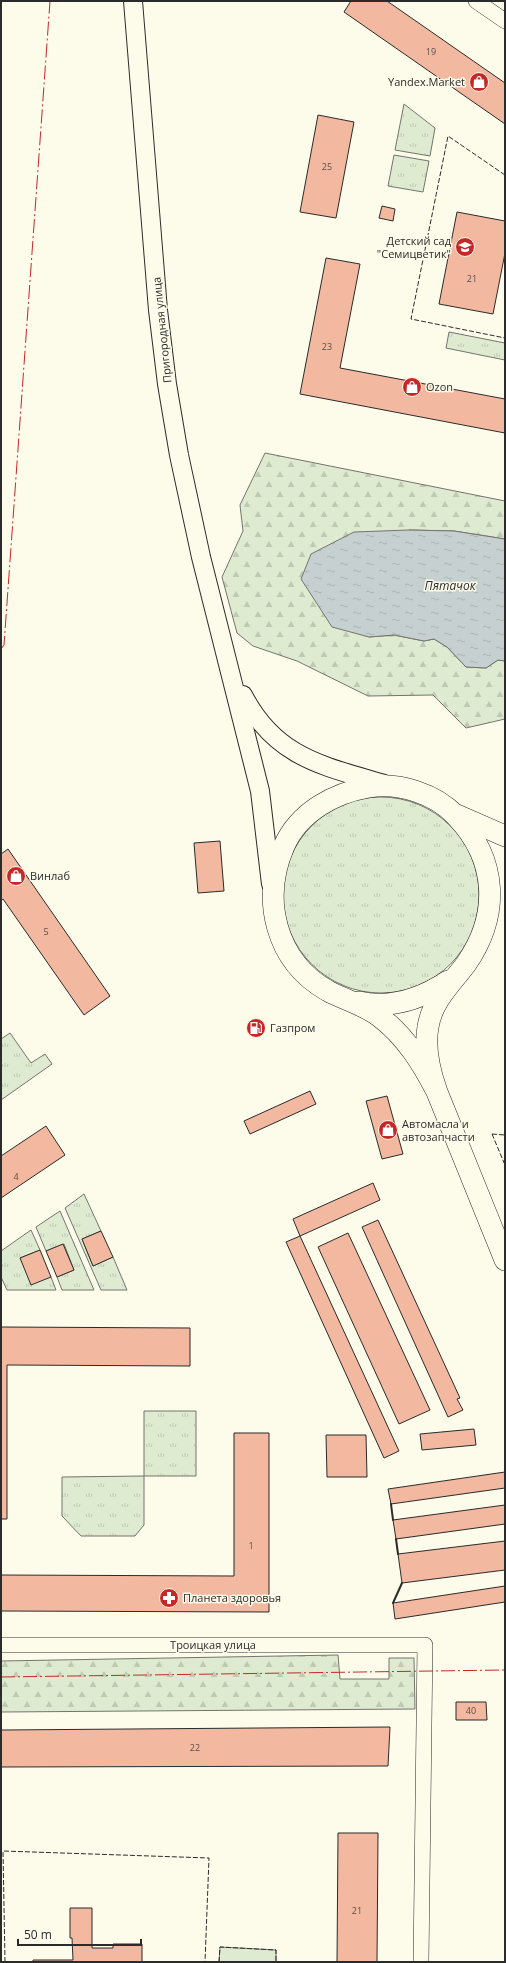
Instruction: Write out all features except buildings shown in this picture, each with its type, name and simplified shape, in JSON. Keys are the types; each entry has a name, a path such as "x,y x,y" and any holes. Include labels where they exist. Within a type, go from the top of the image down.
{"main road":[{"path":"505,836 453,813 434,800 415,791 394,787 372,786 351,790 314,809 299,823 286,842 277,862 273,882 272,903 276,925 285,946 296,963 310,978 378,1016 405,1040 417,1055 437,1092 505,1260"},
{"path":"453,813 467,828 478,845 486,865 490,887 490,908 485,929 477,948"},
{"path":"437,1092 428,1059 428,1027 438,1000 477,948 495,918 505,906"},
{"path":"346,999 367,1004 389,1004 411,1000 438,988 449,981 464,966"}],"street":[{"name":"Пригородная улица","path":"133,1 158,310 167,384 179,455 201,557 226,653"},
{"path":"476,1 505,21"},
{"path":"226,653 241,692 254,716 289,749 316,763 394,787"},
{"path":"226,653 260,791 272,903"},
{"name":"Троицкая улица","path":"1,1645 425,1645 421,1962"}],"green space":[{"path":"404,104 435,128 430,156 395,150"},
{"path":"394,155 429,161 423,192 388,186"},
{"path":"449,332 505,343 505,360 446,348"},
{"path":"265,453 505,501 505,539 454,531 409,530 369,637 394,635 424,641 434,639 447,647 466,667 486,668 498,660 505,661 505,719 466,728 433,695 368,696 297,661 253,646 237,633 222,577 243,531 240,505"},
{"path":"381,797 409,801 427,809 443,819 457,833 467,849 475,867 479,895 475,923 467,941 457,957 443,971 427,981 409,989 381,993 353,989 335,981 319,971 305,957 295,941 287,923 283,895 287,867 295,849 305,833 319,819 335,809 353,801"},
{"path":"10,1033 31,1063 45,1054 52,1064 1,1100 1,1039"},
{"path":"84,1194 101,1231 82,1239 93,1266 113,1257 127,1290 101,1290 65,1208"},
{"path":"60,1211 94,1290 62,1290 57,1277 74,1270 64,1244 46,1251 36,1227"},
{"path":"31,1230 40,1250 20,1258 51,1277 56,1290 7,1290 1,1277 1,1251"},
{"path":"144,1411 196,1411 196,1476 144,1476"},
{"path":"144,1476 144,1525 135,1536 81,1536 62,1516 62,1477"},
{"path":"338,1655 340,1679 389,1679 389,1658 414,1658 415,1709 1,1712 1,1661"},
{"path":"220,1947 276,1950 276,1962 219,1962"}],"water":[{"name":"Пятачок","path":"409,530 454,531 505,539 505,661 498,660 486,668 466,667 447,647 434,639 424,641 394,635 369,637 332,627 301,579 311,554 354,532"}],"fence":[{"path":"505,175 448,136 411,319 505,338"},
{"path":"492,1134 505,1165"},
{"path":"492,1134 505,1135"},
{"path":"5,1962 3,1851 209,1858 205,1962"},
{"path":"219,1962 220,1947 276,1950 276,1962"}],"wall":[{"path":"391,1504 393,1520"},
{"path":"396,1539 398,1554"},
{"path":"393,1603 402,1583"}],"power":[{"path":"1,649 4,645 50,1"},
{"path":"1,1677 505,1670"}],"place":[{"name":"Yandex.Market","path":"479,82"},
{"name":"Детский сад \"Семицветик\"","path":"465,247"},
{"name":"Ozon","path":"412,387"},
{"name":"Винлаб","path":"16,876"},
{"name":"Газпром","path":"256,1028"},
{"name":"Автомасла и автозапчасти","path":"388,1130"},
{"name":"Планета здоровья","path":"169,1598"}]}
